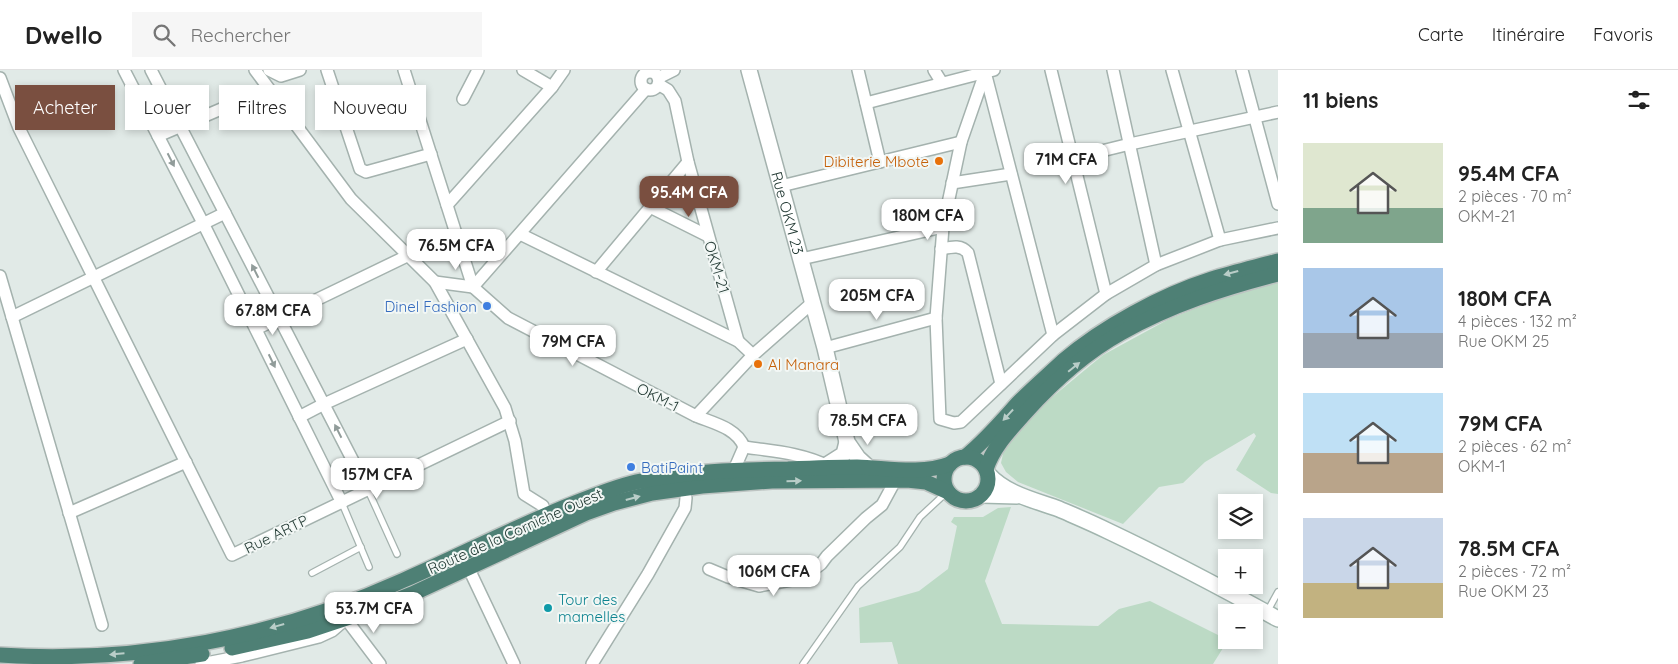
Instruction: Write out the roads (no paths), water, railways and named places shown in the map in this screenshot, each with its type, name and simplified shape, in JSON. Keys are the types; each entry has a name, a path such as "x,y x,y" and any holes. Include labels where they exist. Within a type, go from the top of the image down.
{"highway":[{"path":"1278,261 1204,282 1160,300 1110,327 1064,361 965,457 954,460 950,464 944,477 944,485 948,492 960,500 968,501 981,495 987,485 987,471 996,448 1025,413 1056,382 1095,350 1120,333 1140,322 1203,295 1278,274"},
{"path":"965,457 977,460 987,471"},
{"name":"Route de la Corniche Ouest","path":"0,655 116,655 208,643 247,635 328,611 362,598 545,514 607,490 660,477 734,470 827,467 921,470 950,464"},
{"name":"Route de la Corniche Ouest","path":"142,664 251,645 308,631 346,619 412,594 595,510 652,493 680,493 702,486 772,481 866,480 926,482 948,492"}],"street":[{"path":"124,70 204,223 342,502"},
{"path":"151,70 159,85"},
{"path":"255,70 265,85"},
{"path":"269,70 281,76 300,70"},
{"path":"327,70 362,171 366,172 431,154"},
{"path":"404,70 473,287"},
{"path":"463,99 478,70"},
{"path":"523,70 552,87"},
{"path":"447,205 552,87 564,70"},
{"path":"473,287 646,89 652,89 658,81 674,70"},
{"name":"Rue OKM 23","path":"749,70 825,348 847,442"},
{"path":"858,70 880,162"},
{"path":"934,70 942,83"},
{"path":"1051,70 1106,294"},
{"path":"1113,70 1156,265"},
{"path":"1172,70 1220,240"},
{"path":"1242,70 1278,204"},
{"path":"866,103 988,71"},
{"path":"988,71 961,142 942,226 936,318 940,419 954,423 961,422 1053,334 1106,294 1156,265 1220,240 1278,228"},
{"path":"988,71 1053,334"},
{"path":"646,89 641,83 645,72 651,72 658,81"},
{"path":"0,78 19,128 186,462 69,513"},
{"name":"OKM-21","path":"658,81 676,101 688,162 738,341"},
{"path":"1073,158 1278,112"},
{"path":"158,136 173,130"},
{"path":"183,130 368,490"},
{"path":"299,130 351,199 435,282 505,408 515,441 524,494 544,506 545,514"},
{"path":"781,186 961,142"},
{"path":"596,272 688,162"},
{"path":"952,183 1012,174"},
{"path":"650,207 708,236"},
{"path":"12,317 225,213"},
{"path":"801,259 942,226"},
{"path":"520,234 738,341 752,355"},
{"path":"940,249 956,246 965,249 968,254 1001,384"},
{"path":"256,329 407,256"},
{"path":"0,276 102,625"},
{"path":"435,282 473,287"},
{"name":"OKM-1","path":"473,287 508,318 696,416 726,428 742,441 744,447"},
{"path":"696,416 752,355 812,303"},
{"path":"825,348 936,318"},
{"path":"299,417 467,339"},
{"name":"Rue ARTP","path":"186,462 232,555 510,422"},
{"path":"734,470 744,447 797,455 818,461 827,467 844,454 847,442"},
{"path":"847,442 858,458 869,468"},
{"path":"987,471 997,483 1020,496 1058,509 1107,530 1272,616"},
{"path":"709,568 728,577 759,586 791,580 809,573 821,564 866,518 882,505 896,481"},
{"path":"592,664 648,574 686,508 680,493"},
{"path":"981,495 1020,496"},
{"path":"468,567 514,664"},
{"path":"202,664 229,662 319,637 332,631 346,619 380,664"},
{"path":"251,664 262,652"}],"lane":[{"path":"368,490 397,554"},
{"path":"803,664 858,586 900,547 920,517 948,492"},
{"path":"342,502 369,566"},
{"path":"312,573 361,547"},
{"path":"1272,616 1278,592"}],"place":[{"name":"Dibiterie Mbote","path":"939,161"},
{"name":"Dinel Fashion","path":"487,306"},
{"name":"Al Manara","path":"758,364"},
{"name":"BatiPaint","path":"631,467"},
{"name":"Tour des mamelles","path":"548,608"}]}
